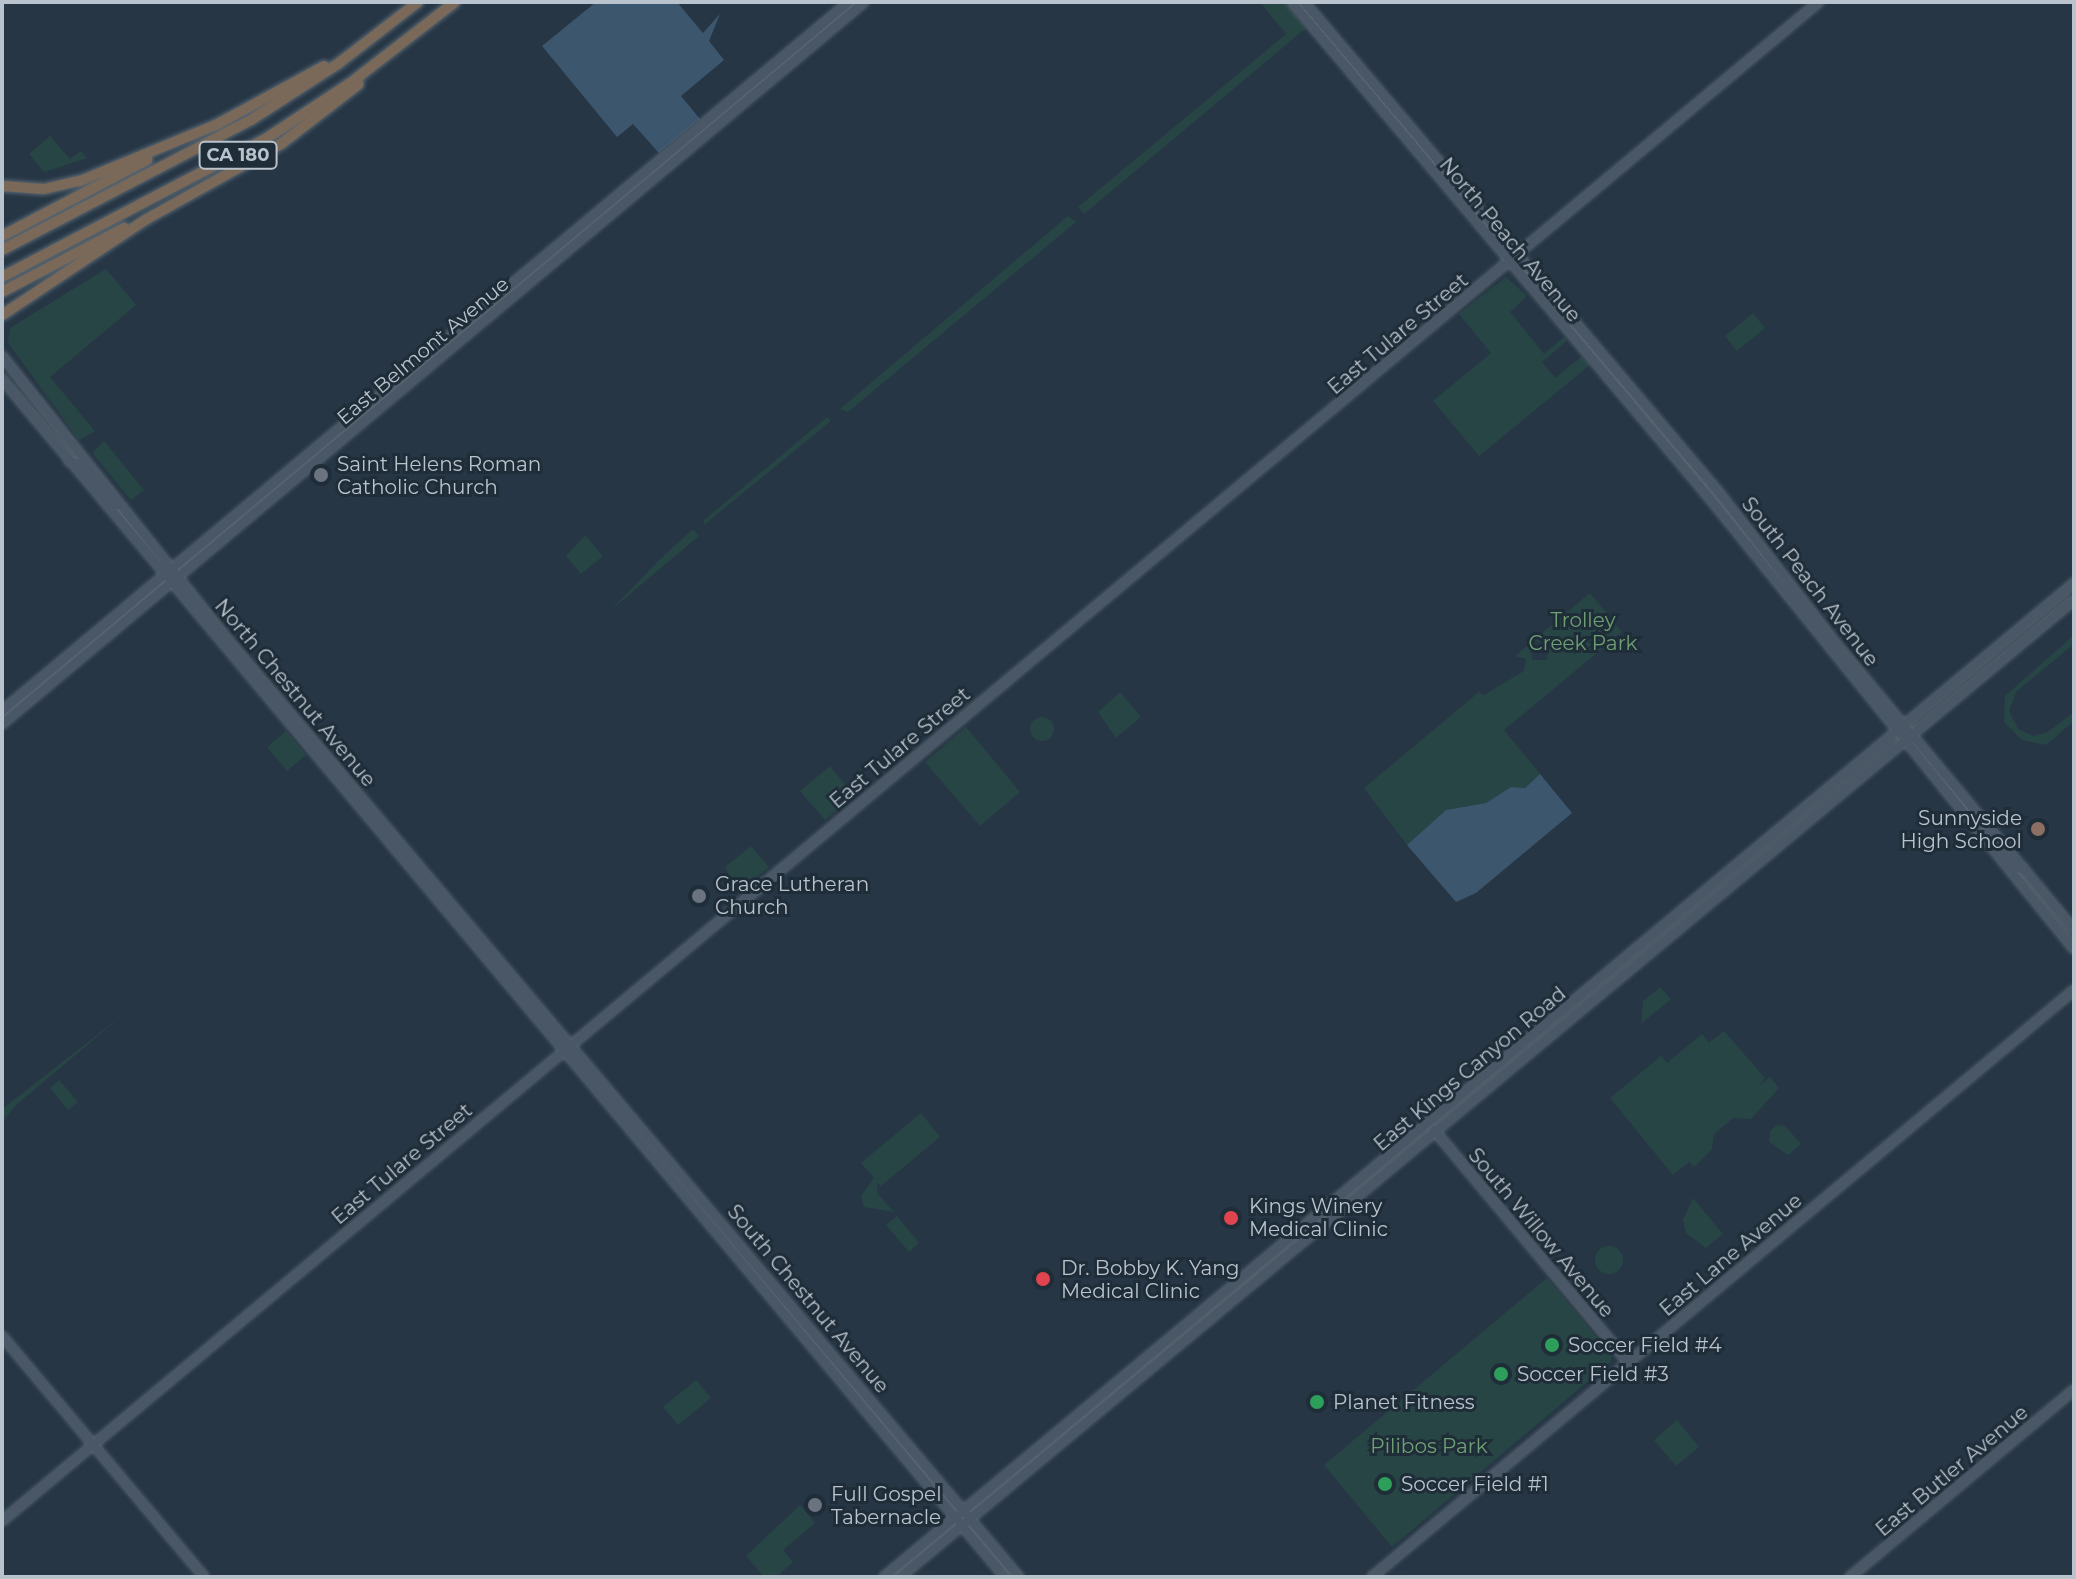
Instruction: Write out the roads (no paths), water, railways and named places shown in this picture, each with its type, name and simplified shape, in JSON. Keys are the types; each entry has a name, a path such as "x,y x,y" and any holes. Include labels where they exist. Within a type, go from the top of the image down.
{"highway":[{"path":"2,236 322,67 416,2"},
{"name":"CA 180","path":"2,250 251,120 416,2"},
{"name":"CA 180","path":"2,277 270,136 455,2"},
{"path":"2,292 178,201 306,127 420,29"},
{"path":"2,186 44,189 72,184 216,125"},
{"path":"2,315 178,201"}],"main road":[{"name":"East Belmont Avenue","path":"175,573 849,2"},
{"name":"East Belmont Avenue","path":"2,711 175,573 864,2"},
{"name":"North Peach Avenue","path":"1292,2 1512,260"},
{"name":"North Peach Avenue","path":"1304,2 1708,496"},
{"name":"East Tulare Street","path":"2,1521 1819,2"},
{"path":"1333,53 1370,82"},
{"name":"South Peach Avenue","path":"1512,260 1720,494 1836,644 2074,930"},
{"name":"North Chestnut Avenue","path":"2,356 175,573 521,987 566,1048"},
{"name":"North Chestnut Avenue","path":"2,379 166,580 489,963 566,1048"},
{"path":"69,461 80,464 127,512"},
{"name":"South Peach Avenue","path":"1708,496 1904,744 2074,949"},
{"path":"1728,522 1768,557"},
{"path":"1771,576 1815,617"},
{"name":"East Belmont Avenue","path":"2,724 166,580"},
{"name":"East Kings Canyon Road","path":"900,1577 2074,583"},
{"name":"East Kings Canyon Road","path":"884,1577 963,1509 1913,737 2074,600"},
{"path":"1802,615 1836,644"},
{"path":"1972,826 2014,868 2024,869"},
{"path":"2014,876 2022,876 2065,920"},
{"path":"489,963 521,987"},
{"name":"East Lane Avenue","path":"1372,1577 2074,990"},
{"name":"South Chestnut Avenue","path":"566,1048 1019,1577"},
{"name":"South Willow Avenue","path":"1432,1128 1628,1362"},
{"path":"2,1336 204,1577"},
{"name":"East Butler Avenue","path":"1850,1577 2074,1390"},
{"name":"South Chestnut Avenue","path":"864,1397 1005,1577"}],"water":[{"path":"596,2 677,2 703,33 720,14 709,41 724,60 681,96 700,119 659,153 633,124 617,137 542,46"},
{"path":"1540,774 1572,813 1476,893 1456,902 1407,845 1446,810 1486,803 1511,787 1525,788"}],"place":[{"name":"Saint Helens Roman Catholic Church","path":"321,475"},
{"name":"Sunnyside High School","path":"2038,829"},
{"name":"Grace Lutheran Church","path":"699,896"},
{"name":"Kings Winery Medical Clinic","path":"1231,1218"},
{"name":"Dr. Bobby K. Yang Medical Clinic","path":"1043,1279"},
{"name":"Soccer Field #4","path":"1552,1345"},
{"name":"Soccer Field #3","path":"1501,1374"},
{"name":"Planet Fitness","path":"1317,1402"},
{"name":"Soccer Field #1","path":"1385,1484"},
{"name":"Full Gospel Tabernacle","path":"815,1505"}],"park label":[{"name":"Trolley Creek Park","path":"1583,632"},
{"name":"Pilibos Park","path":"1429,1446"}]}
